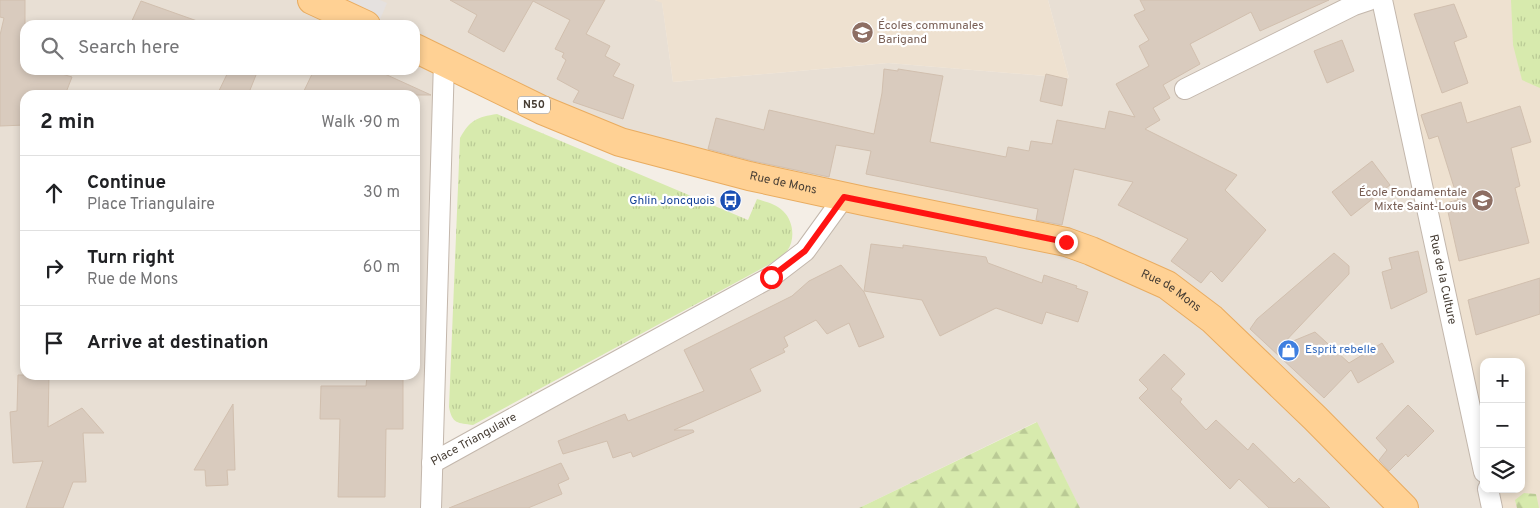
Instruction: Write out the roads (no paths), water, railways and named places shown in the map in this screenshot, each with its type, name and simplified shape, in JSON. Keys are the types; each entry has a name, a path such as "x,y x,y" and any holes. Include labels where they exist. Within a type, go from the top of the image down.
{"main road":[{"path":"312,0 355,20"},
{"name":"Rue de Mons","path":"420,50 542,110 620,142 749,176 1066,242 1099,254 1167,284 1212,319 1315,418 1404,508"}],"street":[{"path":"1185,89 1354,5 1369,0"},
{"name":"Rue de la Culture","path":"1382,0 1480,453"},
{"name":"Place Triangulaire","path":"432,464 444,61"},
{"name":"Place Triangulaire","path":"432,464 771,277 805,251 844,197"},
{"path":"431,508 432,464"},
{"path":"1489,493 1492,508"}],"place":[{"name":"Écoles communales Barigand","path":"862,33"},
{"name":"École Fondamentale Mixte Saint-Louis","path":"1483,200"},
{"name":"Ghlin Joncquois","path":"731,201"},
{"name":"Esprit rebelle","path":"1289,350"}]}
